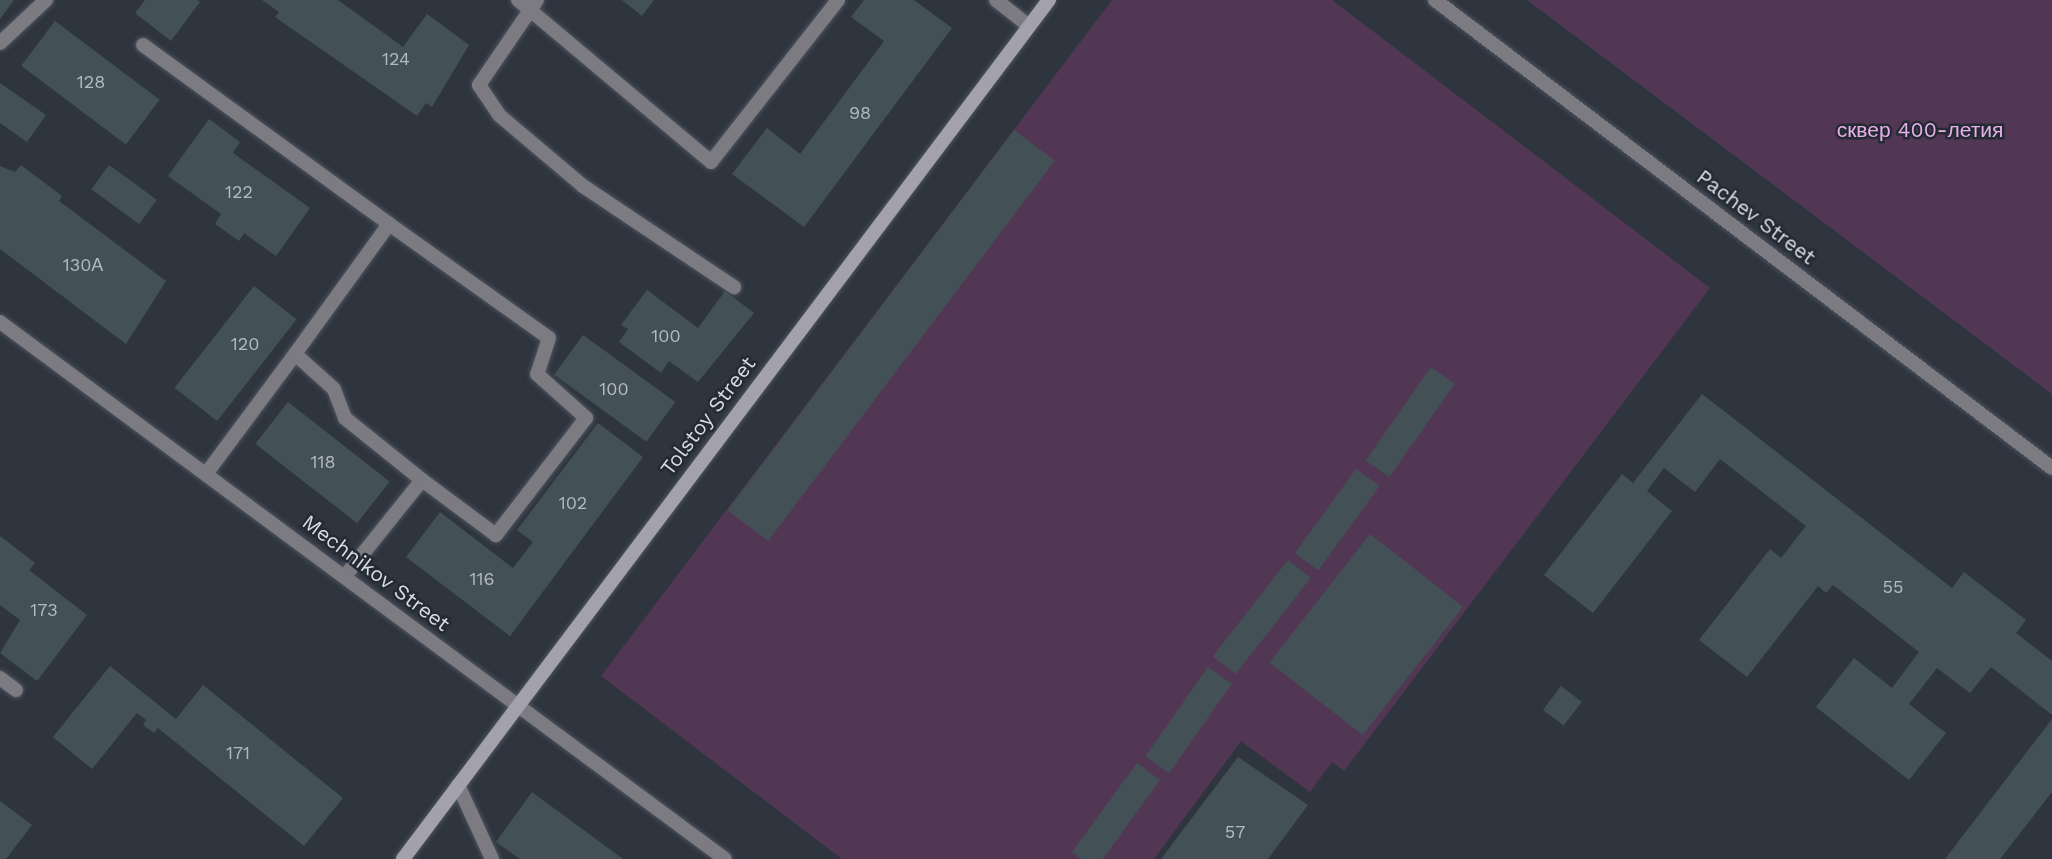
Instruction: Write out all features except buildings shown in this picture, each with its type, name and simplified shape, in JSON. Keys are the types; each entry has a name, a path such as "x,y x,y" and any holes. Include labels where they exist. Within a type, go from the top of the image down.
{"street":[{"path":"0,43 46,0"},
{"path":"734,287 583,186 499,115 479,85 528,3 711,162 838,0"},
{"path":"996,0 1029,26"},
{"name":"Tolstoy Street","path":"402,859 1049,0"},
{"name":"Pachev Street","path":"1435,0 2052,468"},
{"path":"143,45 549,338 537,374 586,418 496,535 345,418 334,389 295,354"},
{"path":"206,474 389,224"},
{"name":"Mechnikov Street","path":"0,322 725,859"},
{"path":"345,576 422,480"},
{"path":"0,678 16,690"},
{"path":"458,785 492,859"}],"green space":[{"path":"1112,0 1332,0 1710,288 1344,771 1332,762 1310,792 1241,741 1154,859 842,859 601,676"},
{"name":"сквер 400-летия","path":"1527,0 2052,0 2052,394"}]}
